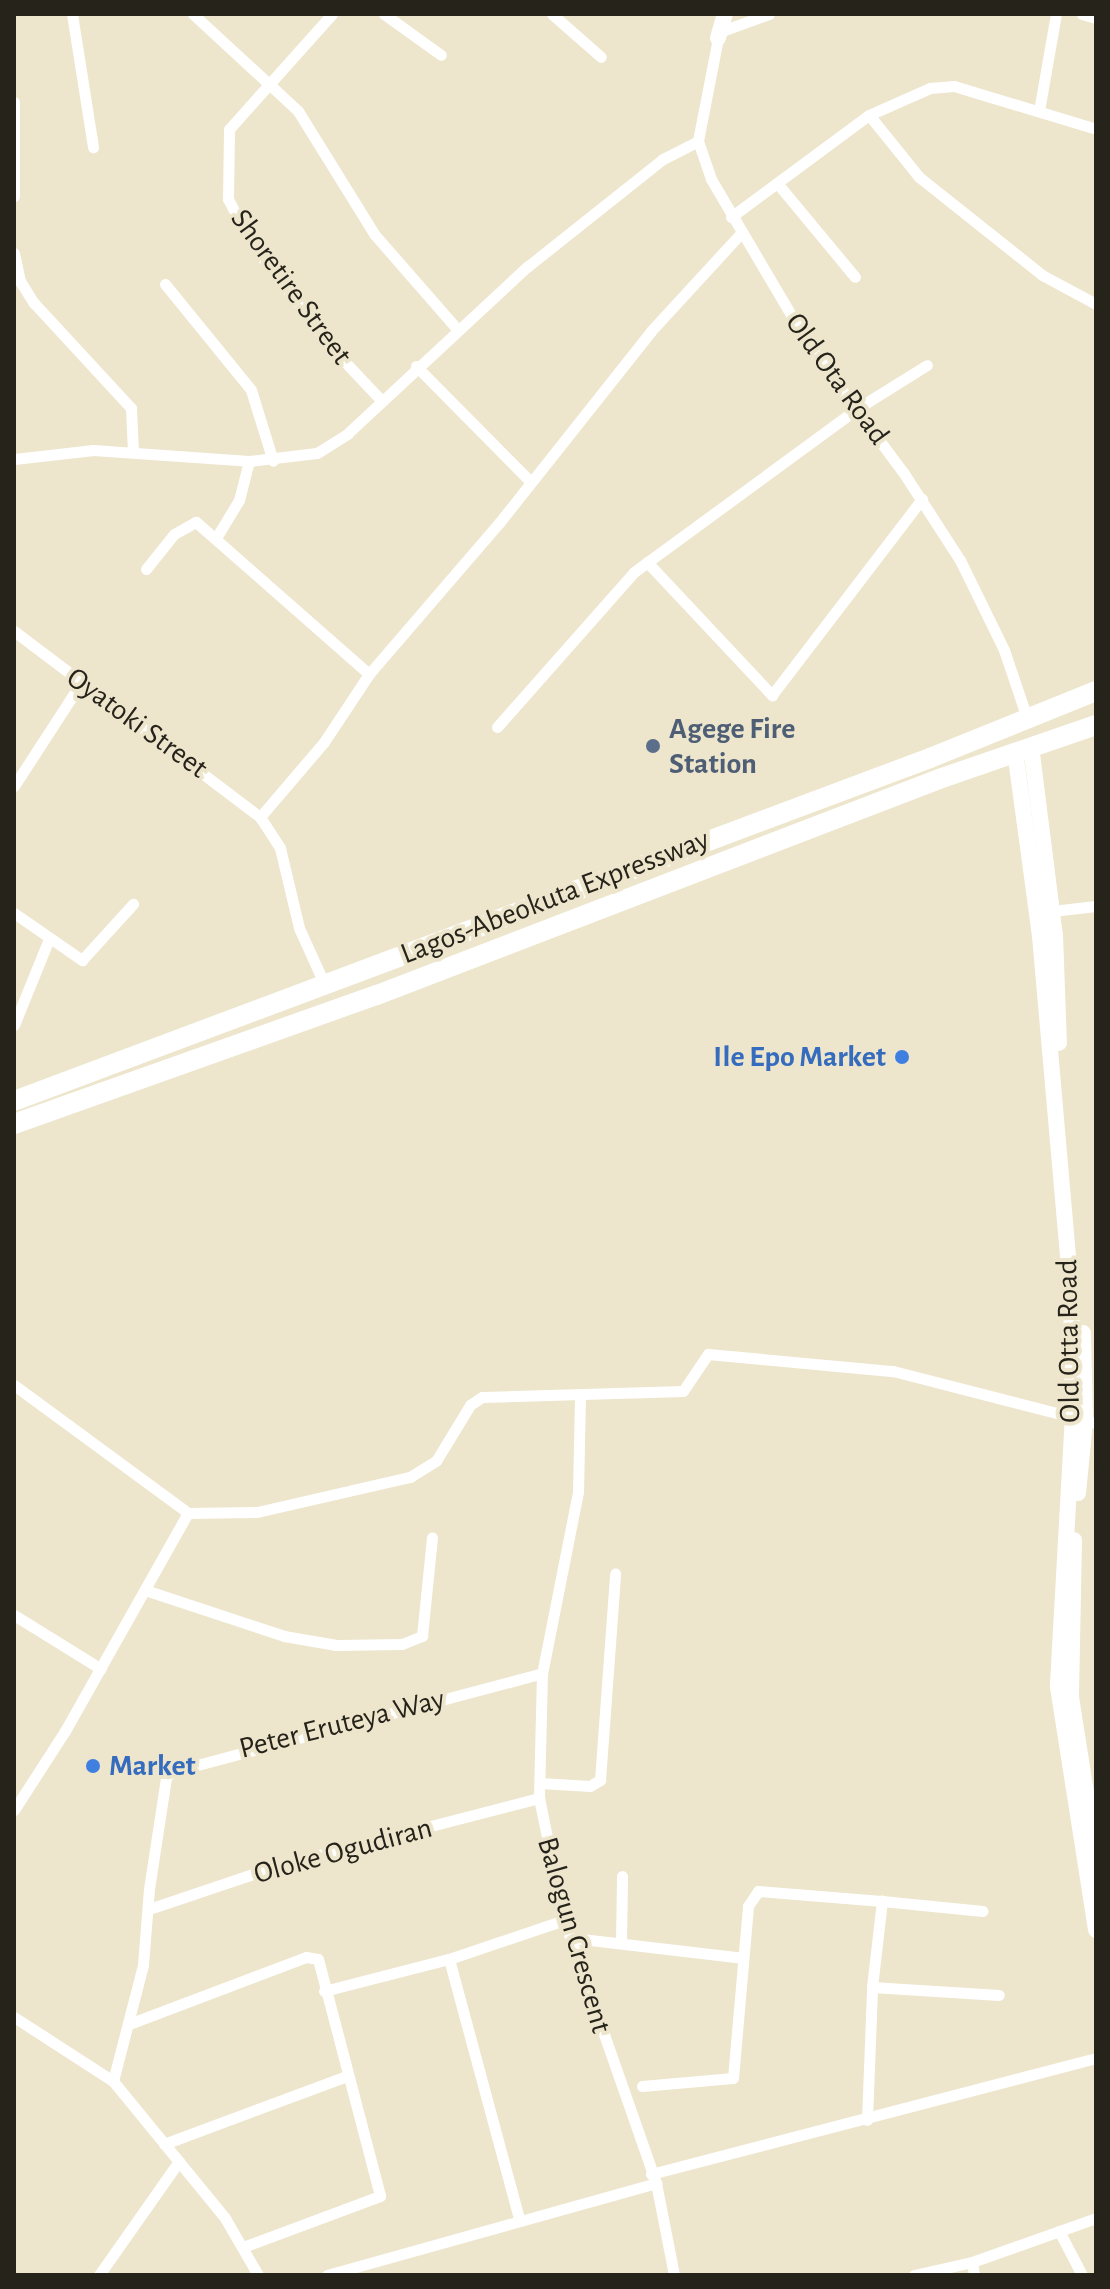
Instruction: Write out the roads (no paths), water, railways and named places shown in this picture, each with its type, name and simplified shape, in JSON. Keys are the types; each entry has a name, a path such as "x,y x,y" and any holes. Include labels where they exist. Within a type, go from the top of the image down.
{"highway":[{"name":"Lagos-Abeokuta Expressway","path":"14,1101 1096,691"},
{"name":"Lagos-Abeokuta Expressway","path":"14,1124 377,995 1023,749 1096,725"}],"main road":[{"path":"718,35 725,14"},
{"path":"1023,749 1052,911 1081,1288 1085,1420"},
{"name":"Old Otta Road","path":"1023,749 1085,1420 1069,1663 1090,1792 1096,1856"},
{"name":"Old Otta Road","path":"1085,1420 1058,1687 1096,1930"}],"street":[{"path":"72,14 93,147"},
{"path":"193,14 298,111 375,235 456,328"},
{"name":"Shoretire Street","path":"332,14 272,85 229,129 228,199 233,211 328,344 381,400"},
{"path":"384,14 441,55"},
{"path":"552,14 601,57"},
{"path":"14,459 58,451 133,452 273,461 317,453 347,434 456,328 663,159 698,141 718,35 769,14"},
{"path":"1039,111 1056,14"},
{"path":"1082,14 1096,18"},
{"path":"731,217 869,115 945,85 1096,129"},
{"path":"14,102 14,196"},
{"path":"869,115 919,177 1042,275 1096,304"},
{"name":"Old Ota Road","path":"698,141 731,217 810,347 858,408 922,499 983,604 1027,718"},
{"path":"777,183 855,277"},
{"path":"324,983 299,928 280,848 260,817 324,742 369,674 474,554 529,480 651,331 741,233"},
{"path":"14,253 20,281 34,303 131,408 133,452"},
{"path":"165,284 251,390 273,461"},
{"path":"497,727 647,562 858,408 927,365"},
{"path":"416,366 529,480"},
{"path":"216,538 239,500 249,461"},
{"path":"647,562 772,695 922,499"},
{"path":"146,569 174,534 196,522 369,674"},
{"name":"Oyatoki Street","path":"14,631 260,817"},
{"path":"14,786 81,683"},
{"path":"14,913 82,960 133,904"},
{"path":"1052,911 1096,906"},
{"path":"14,1025 49,939"},
{"path":"14,1385 188,1513 257,1512 410,1477 436,1461 470,1405 482,1397 580,1397 683,1391 708,1354 893,1371 1085,1420"},
{"name":"Balogun Crescent","path":"580,1397 578,1492 542,1673 539,1798 564,1920 573,1938 654,2178 674,2275"},
{"path":"14,1810 101,1669 188,1513"},
{"path":"145,1590 284,1636 352,1646 415,1642 422,1636 432,1538"},
{"path":"540,1783 590,1786 600,1780 615,1574"},
{"path":"14,1615 101,1669"},
{"name":"Peter Eruteya Way","path":"113,2081 129,2024 149,1909 166,1778 179,1767 542,1673"},
{"name":"Oloke Ogudiran","path":"149,1909 280,1865 539,1798"},
{"path":"621,1942 622,1876"},
{"path":"642,2086 733,2078 748,1906 758,1891 983,1911"},
{"path":"867,2120 872,1987 882,1901"},
{"path":"324,1991 449,1959 564,1920"},
{"path":"573,1938 742,1958"},
{"path":"129,2024 306,1957 318,1959 380,2196 243,2247"},
{"path":"449,1959 519,2218"},
{"path":"872,1987 999,1995"},
{"path":"14,2017 113,2081 179,2161 243,2247 258,2275"},
{"path":"327,2275 654,2178 1096,2058"},
{"path":"164,2144 347,2076"},
{"path":"99,2275 179,2161"},
{"path":"914,2275 972,2262 1096,2218"},
{"path":"1059,2231 1082,2275"},
{"path":"972,2262 974,2275"}],"place":[{"name":"Agege Fire Station","path":"653,746"},
{"name":"Ile Epo Market","path":"902,1057"},
{"name":"Market","path":"93,1766"}]}
